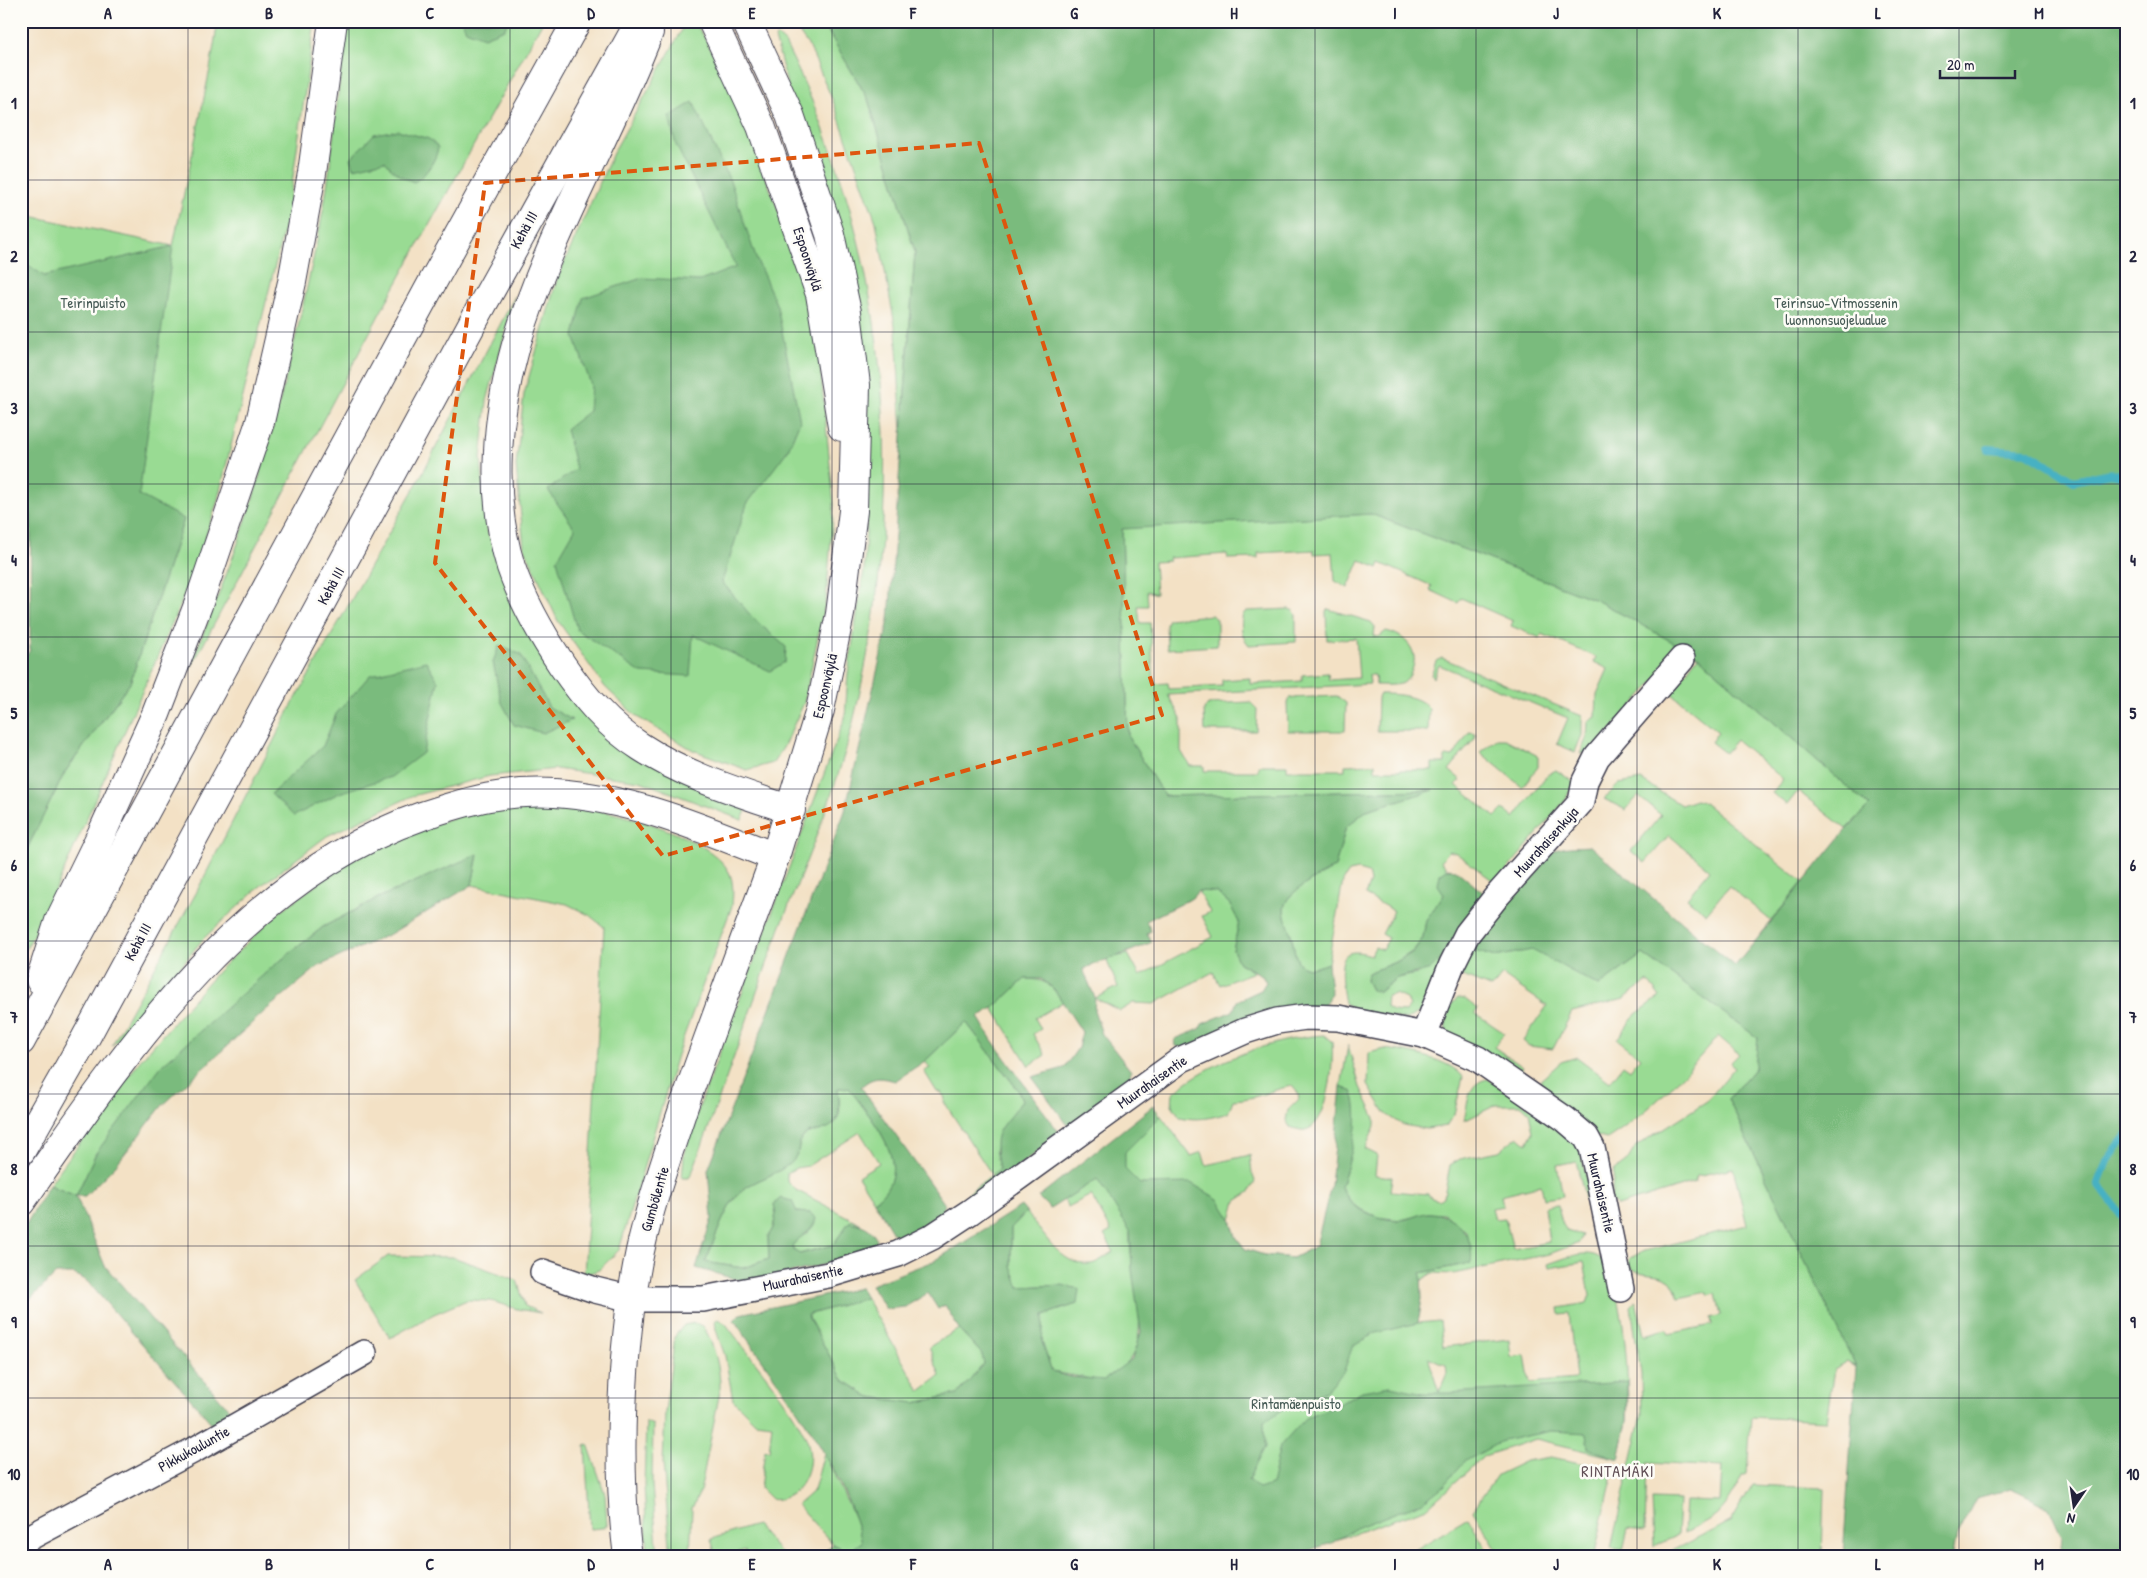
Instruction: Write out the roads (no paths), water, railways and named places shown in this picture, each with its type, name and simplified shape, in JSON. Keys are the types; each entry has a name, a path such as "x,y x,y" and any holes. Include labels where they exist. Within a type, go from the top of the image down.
{"main road":[{"path":"21,1041 59,921 152,723 184,641 260,422 292,282 311,182 333,21"},
{"path":"21,1041 427,292 577,21"},
{"name":"Kehä III","path":"21,1151 85,1039 478,313 640,21"},
{"path":"654,21 629,84 590,163 556,240 516,345 506,385 499,431 497,479 502,527 512,567 529,609 580,692 611,725 640,747 685,773 791,810"},
{"name":"Espoonväylä","path":"746,21 790,115 830,234 845,303 856,385 853,510 840,614 820,710 791,810 774,857"},
{"name":"Espoonväylä","path":"714,25 761,126 820,294 853,510"},
{"path":"21,1202 94,1098 158,1016 212,958 251,919 287,888 333,857 373,834 450,806 499,794 555,793 593,798 657,812 774,857"},
{"name":"Gumbölentie","path":"628,1557 622,1470 624,1394 632,1299 651,1208 774,857"}],"street":[{"name":"Muurahaisenkuja","path":"1424,1035 1452,964 1467,934 1497,896 1581,802 1585,781 1597,757 1682,658"},
{"name":"Muurahaisentie","path":"543,1272 595,1290 632,1299 703,1300 828,1275 898,1254 932,1237 970,1212 1182,1059 1245,1031 1276,1021 1306,1017 1338,1018 1424,1035 1478,1058 1565,1119 1586,1137 1592,1148 1621,1289"},
{"name":"Pikkukouluntie","path":"21,1542 196,1449 364,1353"}],"waterway":[{"path":"1988,449 2027,452 2074,481 2110,473 2126,476"},
{"path":"2126,1137 2107,1161 2098,1184 2124,1218 2126,1238"}],"district":[{"name":"RINTAMÄKI","path":"1618,1471"}],"park label":[{"name":"Teirinpuisto","path":"93,303"},
{"name":"Teirinsuo-Vitmossenin luonnonsuojelualue","path":"1836,312"},
{"name":"Rintamäenpuisto","path":"1296,1404"}]}
